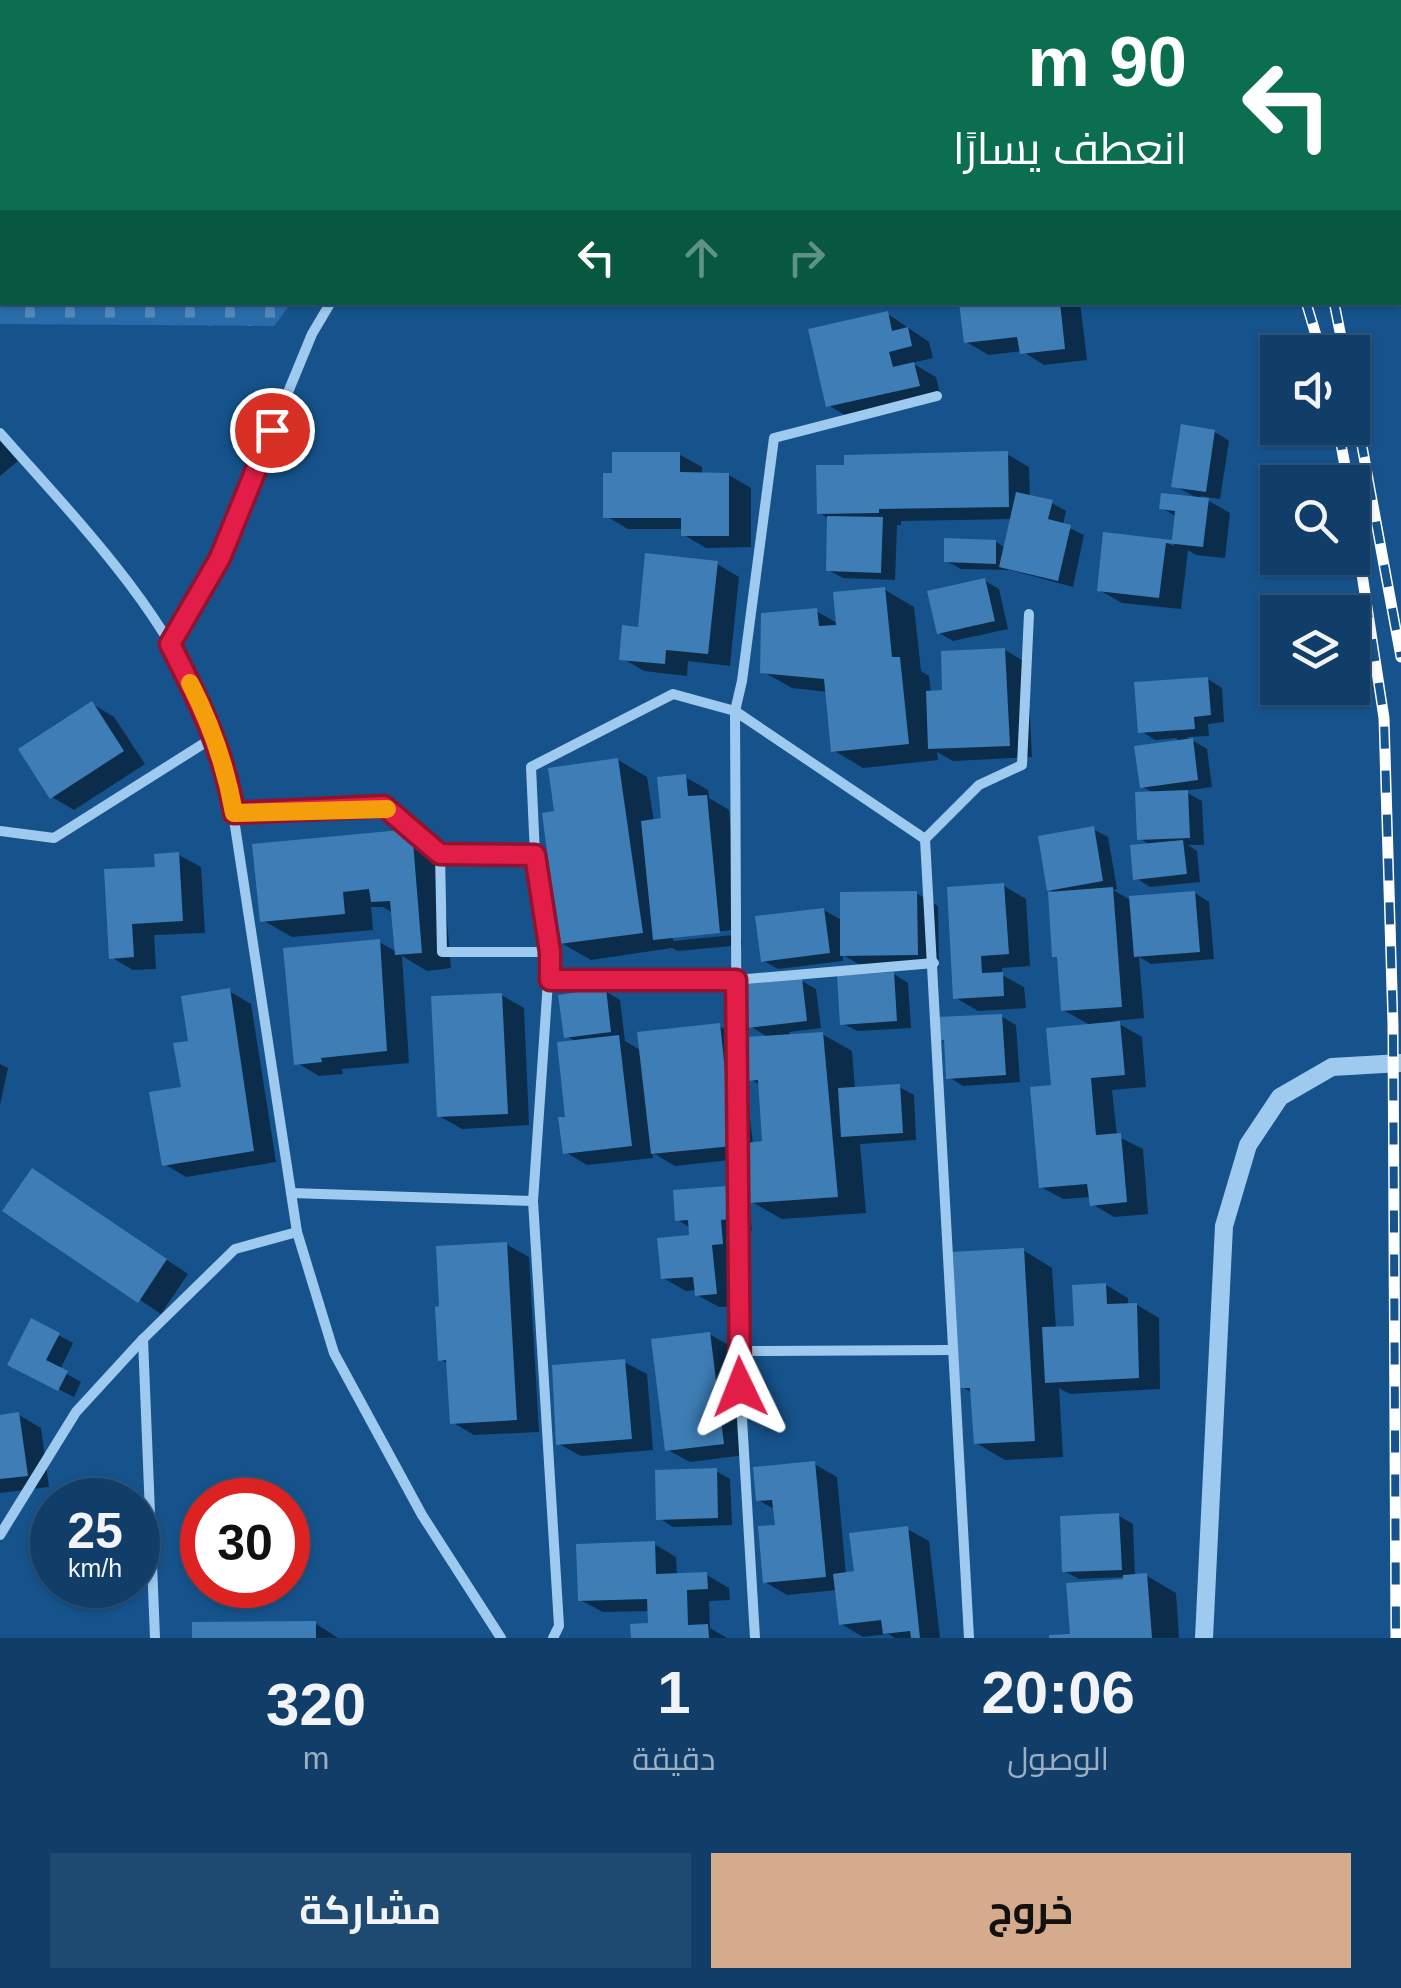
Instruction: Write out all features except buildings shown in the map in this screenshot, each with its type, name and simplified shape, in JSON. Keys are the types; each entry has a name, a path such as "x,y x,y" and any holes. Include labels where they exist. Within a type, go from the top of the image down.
{"street":[{"path":"170,644 220,558 312,334 328,305"},
{"path":"754,1638 738,1351 734,711 742,681 774,438 937,396"},
{"path":"0,433 112,560 170,644 205,712 228,780 234,813 297,1232 334,1353 422,1515 501,1638"},
{"path":"969,1638 925,839 980,785 1022,765 1029,614"},
{"path":"553,1638 559,1626 533,1201 550,952 535,855 532,768 672,694 734,711 925,839"},
{"path":"0,832 54,838 214,737"},
{"path":"234,813 384,806 440,854 535,855"},
{"path":"440,854 442,952 550,952"},
{"path":"550,980 736,980 934,962"},
{"path":"1204,1638 1224,1226 1248,1145 1280,1097 1332,1067 1401,1063"},
{"path":"291,1193 533,1201"},
{"path":"0,1535 76,1412 143,1339 235,1249 297,1232"},
{"path":"143,1339 155,1638"},
{"path":"738,1351 951,1350"}],"green space":[{"path":"0,305 290,305 274,326 0,324"}],"railway":[{"path":"1307,305 1316,335"},
{"path":"1335,305 1341,335"},
{"path":"1341,445 1345,465"},
{"path":"1362,445 1401,657"},
{"path":"1362,575 1384,718 1393,1025 1396,1638"}],"slow traffic":[{"path":"190,683 205,712 228,780 234,813 384,806 387,809"}],"route":[{"path":"272,430 220,558 170,644 205,712 228,780 234,813 384,806 440,854 535,855 550,952 550,980 736,980 740,1387"}]}
